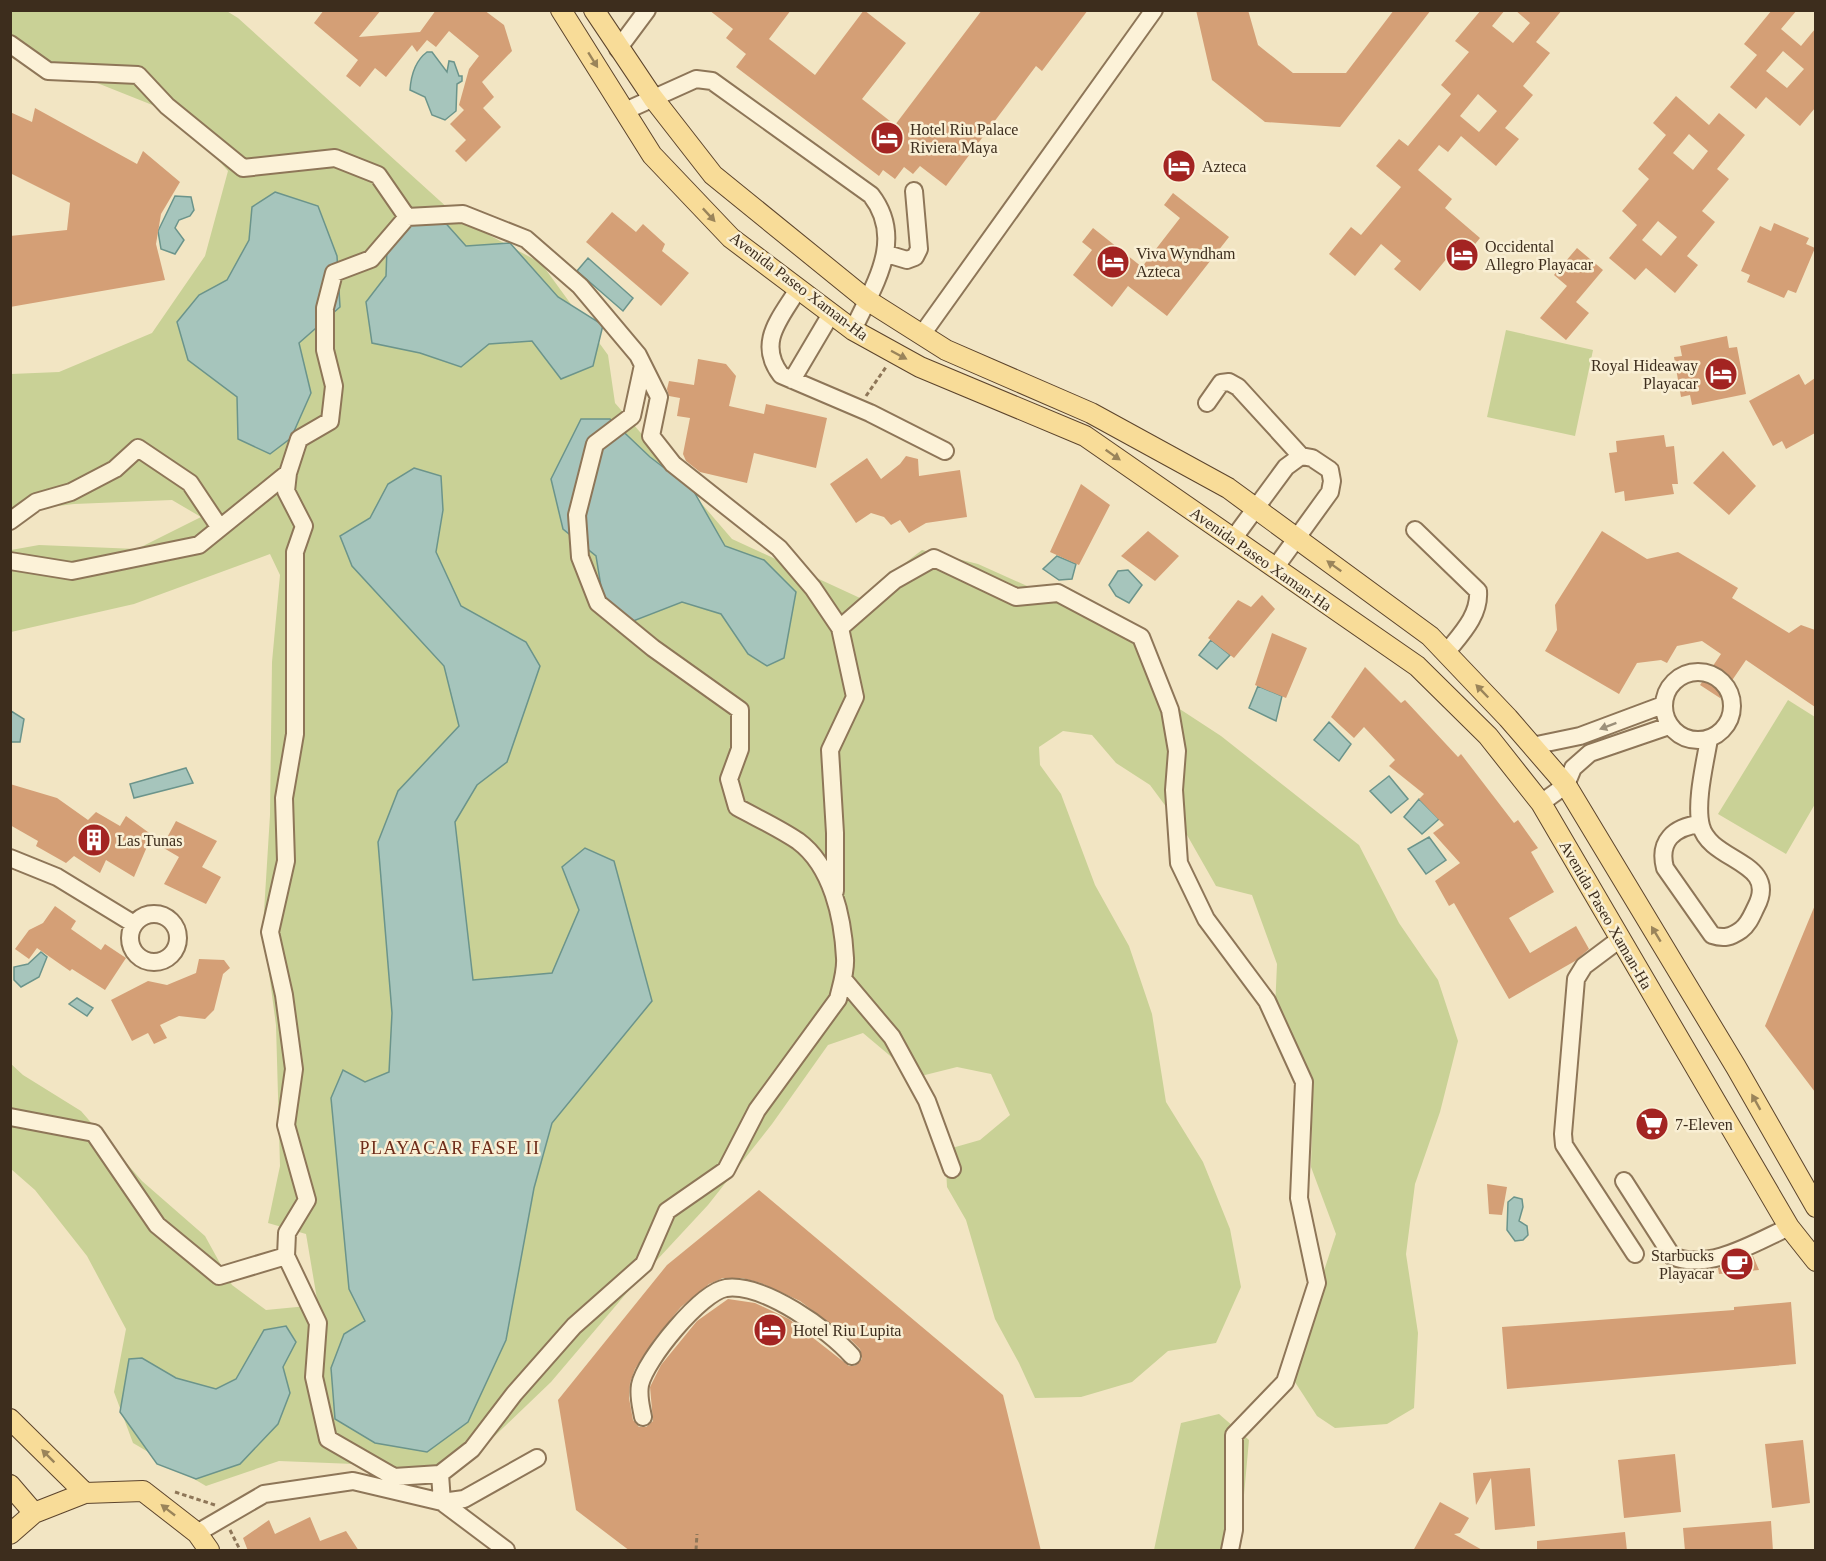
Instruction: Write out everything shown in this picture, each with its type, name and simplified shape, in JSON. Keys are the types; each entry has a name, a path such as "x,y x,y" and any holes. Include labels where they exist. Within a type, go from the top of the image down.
{"main road":[{"name":"Avenida Paseo Xaman-Ha","path":"561,10 652,154 731,238 853,330 920,366 1085,436 1416,666 1488,736 1541,803 1789,1227 1815,1261"},
{"name":"Avenida Paseo Xaman-Ha","path":"594,10 653,98 713,175 867,300 923,333 946,350 1091,413 1228,488 1430,636 1508,718 1566,785 1736,1067 1815,1207"},
{"path":"1488,736 1508,718"},
{"path":"1749,1160 1777,1140"},
{"path":"10,1419 85,1493"},
{"path":"10,1485 34,1513"},
{"path":"10,1534 34,1513 85,1493 143,1491 197,1533 209,1551"}],"street":[{"path":"618,49 647,10"},
{"path":"923,333 1154,10"},
{"path":"10,44 48,71 138,75 167,106 243,168 334,158 378,175 407,217"},
{"path":"625,111 696,79 712,81 871,195 885,218 887,254 853,330"},
{"path":"887,254 907,260 915,257 919,249 914,191"},
{"path":"463,214 526,238 580,286 643,365 659,396 651,436 673,464 779,548 813,588 840,628 855,697 830,750 835,833 835,895 845,959 838,999 757,1110 726,1170 667,1211 644,1264 574,1326 514,1394 472,1449 440,1474 394,1476 328,1439 314,1377 318,1323 286,1256 287,1233 308,1200 286,1125 294,1069 284,995 270,932 286,861 284,798 295,734 295,552 304,526 286,491 288,473 299,439 330,421 334,386 325,350 325,308 334,273 371,259 407,217 463,214"},
{"path":"798,289 771,332 772,362 781,375 870,413 945,451"},
{"path":"792,380 831,314"},
{"path":"643,365 632,416 595,444 577,515 580,556 597,603 653,648 740,710 740,749 729,779 737,807 799,842 821,869 835,895"},
{"path":"1207,403 1221,383 1229,382 1238,387 1300,456 1312,458 1330,470 1332,481 1330,492 1275,568"},
{"path":"1085,436 1091,413"},
{"path":"10,520 36,502 71,492 115,469 138,448 190,483 220,528"},
{"path":"1233,539 1286,467 1300,456"},
{"path":"10,561 72,571 199,545 288,473"},
{"path":"1415,530 1478,591 1479,602 1472,619 1446,653"},
{"path":"840,628 895,580 934,558 1016,597 1058,593 1141,637 1170,710 1177,752 1174,790 1179,864 1206,919 1267,1001 1304,1082 1299,1198 1317,1283 1285,1382 1234,1435 1234,1530 1230,1551"},
{"path":"1688,672 1710,672 1727,685 1733,706 1726,727 1708,739 1687,739 1669,726 1663,705 1670,684 1688,672"},
{"path":"1532,746 1580,736 1663,705"},
{"path":"1541,803 1566,785 1573,768 1590,753 1669,726"},
{"path":"1700,824 1683,826 1665,842 1662,855 1665,868 1712,935 1722,938 1733,936 1746,926 1760,900 1760,882 1751,868 1715,849 1706,840 1700,824 1708,739"},
{"path":"10,858 57,878 134,924"},
{"path":"1620,939 1584,966 1576,979 1563,1134 1564,1145 1635,1254"},
{"path":"843,979 892,1037 927,1101 952,1169"},
{"path":"10,1117 94,1133 156,1225 219,1276 286,1256"},
{"path":"1624,1181 1672,1256 1682,1260 1714,1258 1789,1227"},
{"path":"643,1417 638,1397 640,1383 653,1357 681,1321 725,1288 745,1289 774,1299 835,1337 852,1356"},
{"path":"197,1533 264,1494 353,1481 442,1502 464,1499 537,1458"},
{"path":"440,1474 442,1502 506,1551"}],"path":[{"path":"696,1551 697,1533"}],"green space":[{"path":"11,10 225,10 238,18 461,220 541,263 608,355 615,403 732,539 860,598 922,550 978,564 1065,603 1143,649 1169,702 1221,736 1359,845 1399,923 1438,980 1458,1041 1440,1112 1415,1184 1406,1254 1418,1333 1414,1408 1387,1424 1335,1428 1317,1416 1293,1379 1306,1326 1336,1234 1311,1167 1313,1078 1275,1009 1277,964 1252,895 1216,886 1187,835 1150,785 1116,763 1092,735 1063,731 1039,747 1040,765 1061,794 1095,885 1129,946 1152,1014 1166,1102 1203,1162 1230,1229 1241,1287 1216,1343 1168,1351 1132,1382 1081,1397 1035,1398 995,1319 966,1220 947,1187 945,1150 980,1140 1010,1115 991,1074 957,1067 921,1076 901,1065 863,1033 828,1045 772,1124 708,1205 630,1289 551,1382 477,1453 424,1477 354,1464 279,1461 206,1486 133,1443 114,1392 126,1329 87,1256 35,1190 11,1169 10,1063 23,1075 81,1111 142,1181 205,1236 232,1285 266,1310 318,1305 306,1234 268,1223 280,1166 276,1025 263,928 270,815 272,662 280,575 270,554 134,604 11,632 11,550 39,545 137,549 201,517 172,500 74,504 11,512 11,374 59,372 152,333 205,256 228,171 180,116 72,73 11,43"},
{"path":"1506,330 1593,350 1575,436 1487,417"},
{"path":"1788,700 1815,717 1815,804 1786,854 1718,814"},
{"path":"1219,1414 1249,1440 1239,1550 1154,1550 1181,1423"}],"water":[{"path":"427,52 432,52 447,72 449,61 454,62 459,76 462,76 462,81 457,84 456,111 445,120 432,115 425,97 410,90 414,69"},
{"path":"275,192 318,206 337,256 340,307 299,343 311,393 291,438 270,454 238,439 237,397 188,360 177,322 199,295 227,280 249,240 252,207"},
{"path":"175,196 191,197 194,210 190,216 179,220 175,228 184,240 175,254 161,249 158,231"},
{"path":"410,218 441,218 466,246 510,243 558,297 603,325 593,366 561,379 532,341 489,344 461,367 420,353 372,343 366,302 386,276 387,247"},
{"path":"588,258 633,298 623,311 577,271"},
{"path":"581,419 610,419 650,457 693,490 725,546 764,560 796,592 784,658 767,666 748,654 721,614 682,602 623,625 605,611 596,556 563,529 551,479"},
{"path":"414,468 441,476 443,510 436,552 461,606 526,642 540,666 507,762 477,785 455,822 473,980 552,973 579,910 562,867 585,848 614,861 652,1001 552,1123 534,1188 506,1340 468,1422 427,1452 375,1443 335,1419 331,1368 344,1334 365,1321 349,1289 331,1098 343,1070 365,1082 389,1072 392,1013 378,842 398,791 459,726 444,666 352,566 340,536 370,518 388,484"},
{"path":"1057,556 1076,564 1072,579 1059,580 1043,569"},
{"path":"1128,570 1142,585 1129,603 1116,596 1109,585 1118,571"},
{"path":"1211,640 1230,655 1217,669 1199,655"},
{"path":"1258,686 1282,696 1276,721 1249,708"},
{"path":"11,711 24,719 20,742 11,742"},
{"path":"1329,722 1351,744 1339,761 1314,740"},
{"path":"186,768 193,783 134,798 130,784"},
{"path":"1389,776 1408,799 1391,813 1370,791"},
{"path":"1419,799 1439,819 1422,834 1404,817"},
{"path":"1429,837 1446,860 1426,874 1408,849"},
{"path":"41,952 47,957 39,977 21,987 14,980 14,967 28,964"},
{"path":"77,998 93,1008 87,1016 69,1004"},
{"path":"1514,1197 1522,1199 1523,1207 1519,1221 1527,1226 1528,1235 1523,1240 1515,1241 1507,1230 1508,1202"},
{"path":"286,1326 296,1342 283,1367 290,1393 278,1424 240,1464 196,1479 157,1464 120,1412 129,1359 142,1358 176,1378 216,1389 236,1379 264,1330"}],"building":[{"path":"324,10 381,10 359,37 420,32 436,10 484,10 504,25 512,51 482,82 494,97 483,108 501,127 466,162 455,151 466,140 450,124 464,110 459,105 469,69 479,56 449,31 436,47 427,40 417,52 412,45 386,77 375,68 360,87 346,76 358,60 314,23"},
{"path":"709,10 791,10 769,39 815,75 864,10 906,43 862,99 895,125 982,10 1088,10 1042,71 1036,66 946,186 920,166 913,174 904,167 895,179 883,170 879,176 736,67 746,54 726,38 733,29"},
{"path":"1196,10 1248,10 1258,45 1293,73 1346,73 1394,10 1431,10 1340,127 1265,122 1212,80"},
{"path":"1481,10 1505,10 1492,26 1513,43 1530,23 1515,10 1562,10 1536,42 1550,53 1523,86 1533,95 1505,128 1519,139 1496,166 1461,136 1448,152 1439,145 1418,170 1452,199 1445,208 1480,238 1458,265 1448,257 1420,291 1394,269 1401,261 1381,244 1355,276 1329,254 1351,227 1361,235 1401,187 1376,166 1399,139 1408,146 1451,94 1441,85 1469,52 1455,41","holes":["1478,94 1497,111 1479,132 1460,116"]},
{"path":"1772,10 1797,10 1781,29 1801,46 1815,29 1815,108 1800,126 1766,97 1756,109 1730,87 1757,55 1744,44","holes":["1783,51 1804,69 1787,88 1766,71"]},
{"path":"1676,96 1709,125 1719,113 1745,135 1717,169 1729,179 1702,211 1715,222 1687,256 1698,265 1675,293 1646,268 1635,280 1609,258 1637,225 1622,211 1649,179 1638,169 1666,135 1653,123","holes":["1689,134 1708,151 1693,170 1673,153","1658,221 1677,237 1661,256 1642,240"]},
{"path":"35,108 137,164 143,151 180,182 161,214 156,244 165,280 10,307 10,236 67,230 70,203 10,173 10,112 32,122"},
{"path":"1173,193 1229,237 1167,316 1128,286 1112,307 1073,275 1092,250 1082,242 1093,228 1142,267 1180,218 1164,205"},
{"path":"612,212 636,232 643,224 665,244 662,251 689,273 661,306 586,242"},
{"path":"1774,223 1809,238 1806,244 1815,248 1796,293 1788,290 1784,298 1747,282 1750,275 1741,271 1760,226 1771,231"},
{"path":"1577,248 1603,270 1576,302 1589,313 1566,340 1540,318 1567,286 1554,275"},
{"path":"1727,336 1729,348 1737,347 1746,394 1692,405 1690,395 1681,397 1674,357 1682,356 1680,346"},
{"path":"698,359 726,364 736,376 729,406 764,414 766,404 827,418 816,468 754,453 747,483 700,472 686,461 683,454 690,418 677,416 680,398 669,396 667,389 669,381 694,385"},
{"path":"1799,374 1805,385 1815,378 1815,433 1786,449 1782,441 1773,446 1749,401"},
{"path":"1664,435 1666,447 1674,446 1678,484 1672,484 1674,494 1625,501 1624,491 1615,493 1609,453 1617,452 1616,441"},
{"path":"1723,451 1756,486 1729,515 1693,483"},
{"path":"906,456 918,459 919,476 960,470 967,517 926,523 909,533 900,520 891,525 884,517 871,513 856,523 830,484 867,458 881,479 900,464"},
{"path":"1081,484 1110,505 1079,565 1050,552"},
{"path":"1148,531 1179,556 1155,581 1121,556"},
{"path":"1602,531 1647,559 1678,552 1738,588 1732,598 1789,633 1801,625 1815,630 1815,707 1746,660 1720,698 1700,685 1721,654 1702,641 1677,646 1667,663 1661,660 1637,663 1619,694 1545,651 1557,630 1555,605"},
{"path":"1262,595 1275,609 1234,658 1208,638 1238,600 1251,607"},
{"path":"1272,633 1307,648 1286,698 1255,685"},
{"path":"1365,667 1401,703 1405,700 1458,757 1461,754 1514,823 1518,820 1538,848 1531,852 1554,892 1509,918 1530,953 1576,926 1589,949 1575,961 1509,999 1454,903 1449,906 1435,881 1460,863 1433,833 1444,825 1419,799 1424,794 1389,766 1395,760 1364,727 1354,738 1331,717"},
{"name":"Las Tunas","path":"10,784 57,798 88,820 96,812 120,826 126,816 152,835 134,877 106,860 100,873 74,856 66,863 36,846 38,841 10,825"},
{"path":"176,821 217,841 202,867 221,877 206,904 164,884 179,857 162,847"},
{"path":"1815,905 1815,1092 1765,1026"},
{"path":"55,906 76,921 71,929 101,950 105,944 126,958 105,990 72,969 70,971 37,948 29,959 15,949 29,930 43,923"},
{"path":"199,959 224,960 230,968 223,974 214,1010 205,1019 179,1016 160,1025 167,1038 154,1044 148,1033 132,1041 111,1000 148,981 167,985 196,973"},
{"path":"1487,1184 1507,1187 1502,1215 1489,1214"},
{"name":"Hotel Riu Lupita","path":"759,1190 1003,1395 1041,1551 630,1551 576,1510 558,1400 667,1265","holes":["723,1278 742,1278 761,1283 800,1301 849,1338 860,1349 862,1359 855,1366 849,1366 789,1319 755,1303 728,1299 697,1321 661,1365 650,1387 653,1421 646,1427 639,1427 633,1420 629,1398 630,1383 635,1369 655,1338 681,1307 709,1284"]},
{"name":"Starbucks Playacar","path":"1753,1256 1759,1270 1719,1274 1718,1268"},
{"path":"1791,1302 1796,1364 1507,1389 1502,1327 1734,1310 1734,1307"},
{"path":"1803,1440 1810,1503 1772,1508 1765,1444"},
{"path":"1675,1454 1681,1512 1624,1518 1618,1460"},
{"path":"1530,1468 1535,1526 1495,1530 1491,1478 1476,1505 1473,1473"},
{"path":"1440,1502 1469,1518 1460,1533 1454,1534 1484,1551 1413,1551"},
{"path":"310,1517 320,1541 346,1531 359,1551 248,1551 243,1538 269,1520 275,1534"},
{"path":"1771,1521 1773,1551 1685,1551 1683,1528"},
{"path":"1625,1532 1627,1551 1537,1551 1537,1541"}],"place":[{"name":"Hotel Riu Palace Riviera Maya","path":"887,138"},
{"name":"Azteca","path":"1179,166"},
{"name":"Occidental Allegro Playacar","path":"1462,255"},
{"name":"Viva Wyndham Azteca","path":"1113,262"},
{"name":"Royal Hideaway Playacar","path":"1721,374"},
{"name":"Las Tunas","path":"94,840"},
{"name":"7-Eleven","path":"1652,1124"},
{"name":"Starbucks Playacar","path":"1737,1264"},
{"name":"Hotel Riu Lupita","path":"770,1330"}],"district":[{"name":"PLAYACAR FASE II","path":"450,1148"}]}
